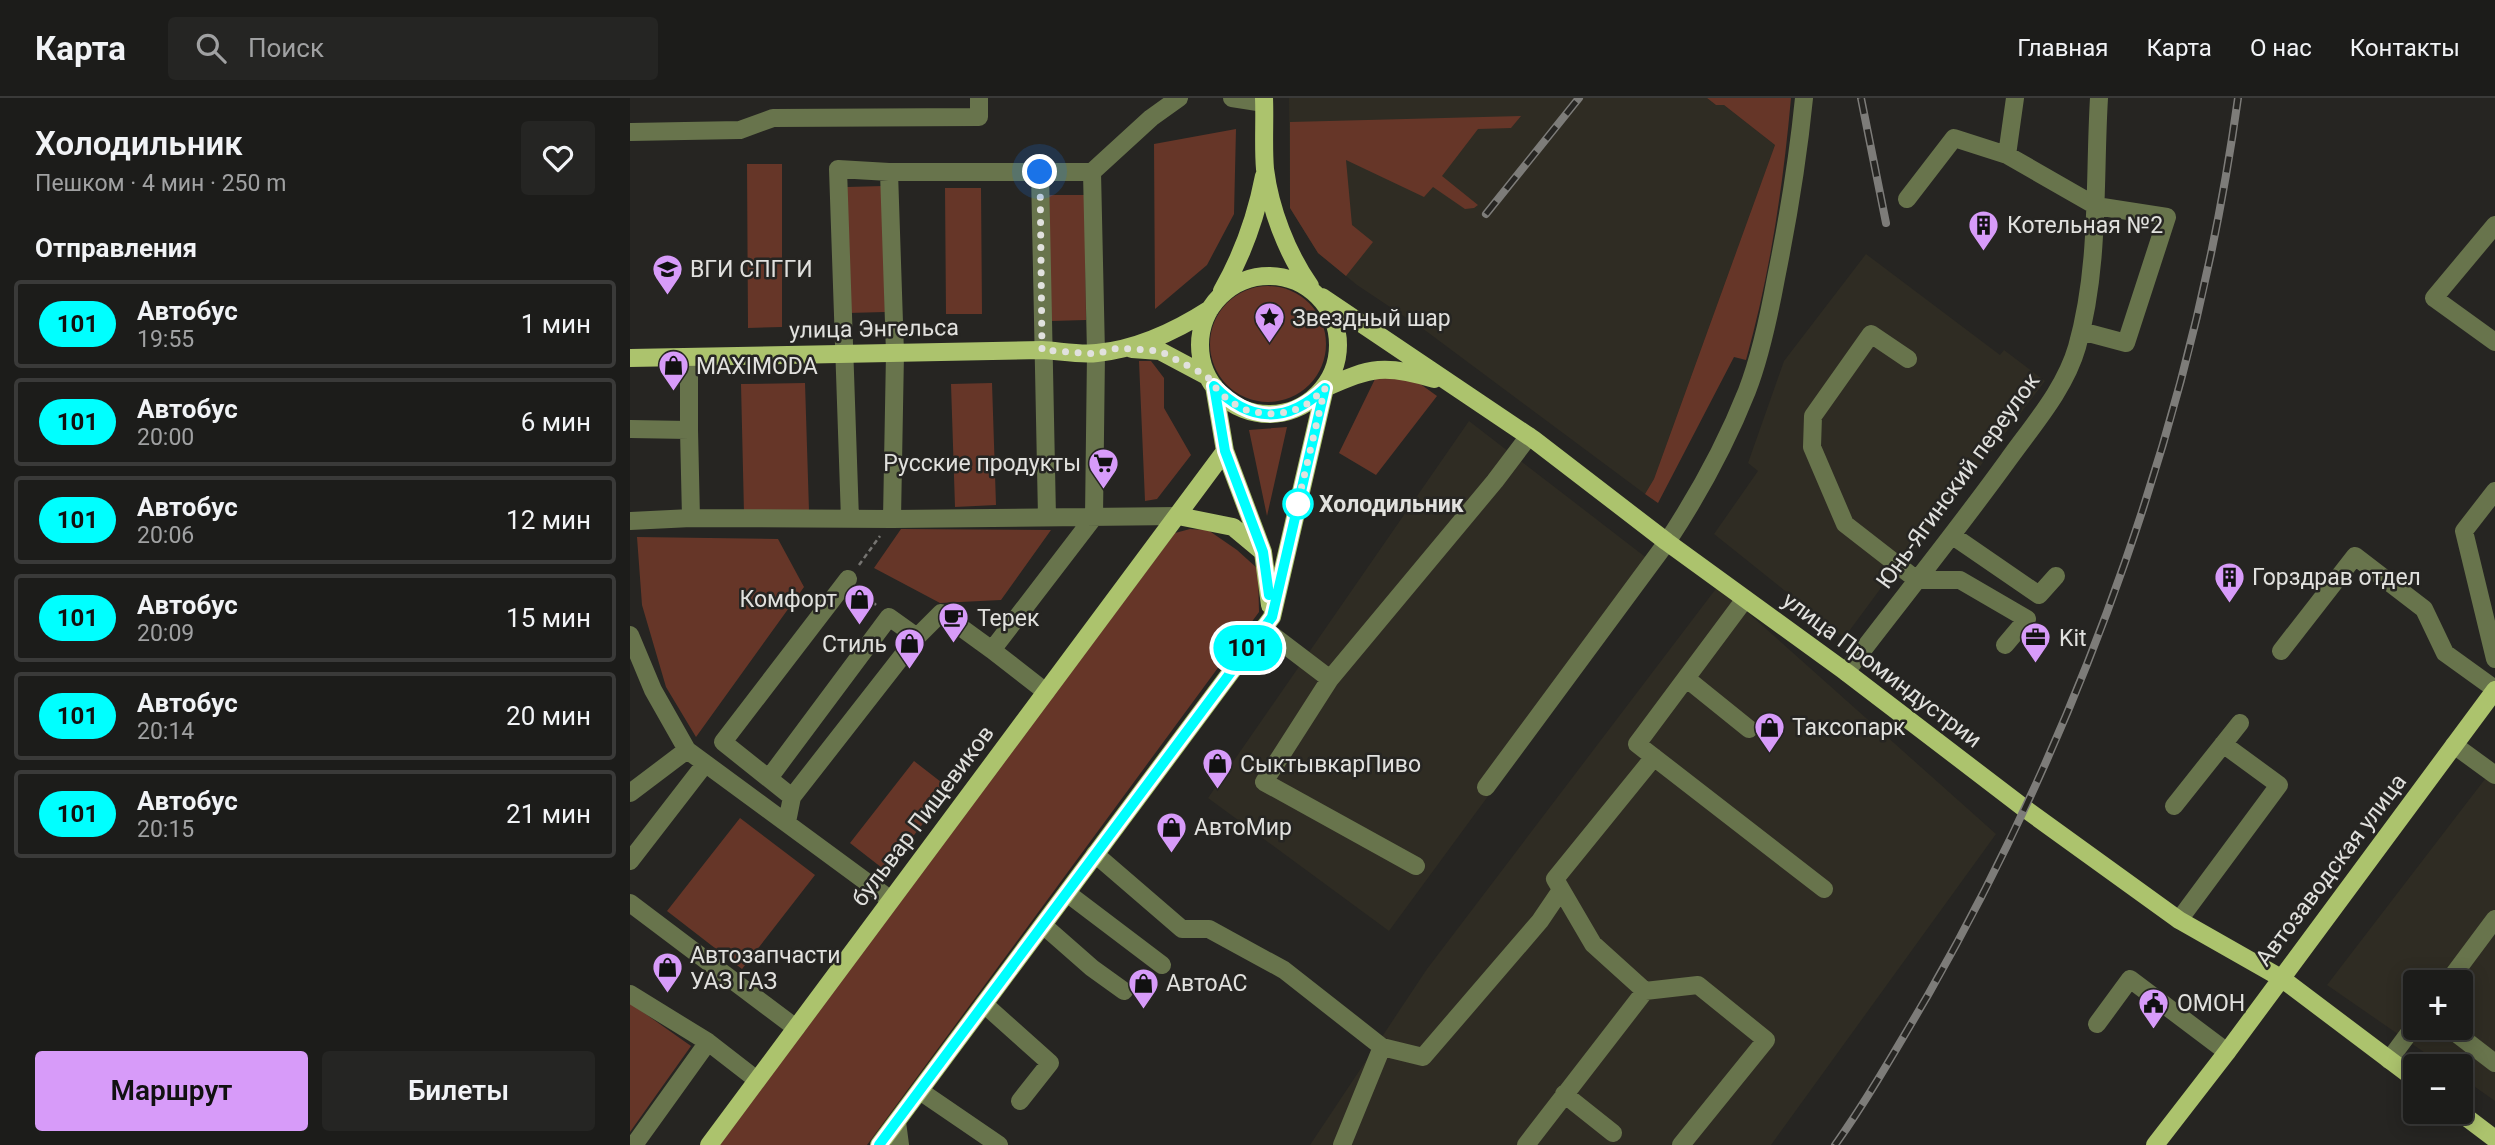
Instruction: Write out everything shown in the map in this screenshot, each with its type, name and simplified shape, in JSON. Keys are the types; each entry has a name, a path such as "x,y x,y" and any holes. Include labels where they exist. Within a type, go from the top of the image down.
{"main road":[{"path":"880,1145 1268,622 1325,388 1335,367 1338,348 1331,312 1296,264 1280,228 1265,169 1264,100"},
{"path":"1265,169 1251,230 1240,258 1203,325 1200,342 1225,451 1263,552 1268,622"},
{"path":"1214,303 1234,284 1253,277 1274,275 1294,279 1317,293"},
{"name":"улица Проминдустрии","path":"1317,293 1529,436 2024,808 2179,920 2281,978 2403,1070"},
{"name":"улица Энгельса","path":"630,358 1042,350 1096,354 1166,333 1188,323 1214,303"},
{"name":"улица Энгельса","path":"1118,348 1160,351 1210,381"},
{"path":"1210,381 1229,401 1248,411 1269,414 1290,412 1309,403 1325,388 1359,372 1387,368 1419,374 1454,386"},
{"name":"бульвар Пищевиков","path":"709,1145 1225,451"},
{"path":"1178,516 1233,527 1263,552"},
{"name":"Автозаводская улица","path":"2155,1145 2227,1052 2495,689"},
{"path":"2473,1122 2495,1139"}],"street":[{"path":"630,132 740,130 773,118 979,117 979,98"},
{"path":"850,519 838,169 889,172 1092,172 1151,118 1179,98"},
{"path":"1232,98 1264,100"},
{"path":"1486,787 1667,542 1686,514 1718,455 1748,389 1758,357 1785,236 1804,98"},
{"path":"2007,156 2015,98"},
{"name":"Юнь-Ягинский переулок","path":"1846,672 1953,536 2045,410 2071,365 2081,331 2090,274 2096,206 2099,98"},
{"path":"1907,199 1954,138 2007,156 2096,206 2167,217 2126,343 2081,331"},
{"path":"889,172 895,353 892,519"},
{"path":"1040,172 1047,517"},
{"path":"992,650 1094,517 1096,354 1092,172"},
{"path":"2495,225 2434,299 2495,342"},
{"path":"1908,359 1871,334 1813,416 1812,447 1844,524 1917,580 1960,579 2027,619 2005,645"},
{"path":"689,357 691,518"},
{"path":"630,429 689,430"},
{"path":"1416,866 1264,782 1330,680 1529,436"},
{"path":"2495,491 2464,531 2495,659"},
{"path":"630,521 691,518 1178,516"},
{"path":"1953,536 2039,595 2056,576"},
{"path":"2281,651 2356,556 2424,609 2445,653 2495,689"},
{"path":"792,797 723,742 852,573"},
{"path":"1745,599 1637,744 1824,889"},
{"path":"787,822 792,797 918,637 940,613 1046,692"},
{"path":"769,778 889,617 918,637"},
{"path":"1268,622 1330,680"},
{"path":"630,635 653,690 687,750 891,900"},
{"path":"1687,679 1749,729"},
{"path":"2174,806 2240,723"},
{"path":"2179,920 2279,785 2223,744"},
{"path":"2454,745 2495,775"},
{"path":"630,793 687,750"},
{"path":"1645,991 1593,944 1555,879 1654,757"},
{"path":"630,861 705,764"},
{"path":"1095,854 1182,929 1209,929 1284,970 1382,1047 1423,1057 1540,921 1561,890"},
{"path":"1067,893 1162,965"},
{"path":"630,903 796,1028"},
{"path":"2457,970 2494,923"},
{"path":"1042,925 1092,968 1125,991"},
{"path":"2097,1024 2130,979 2227,1052"},
{"path":"1526,1145 1645,991 1698,985 1766,1040 1681,1145"},
{"path":"630,994 708,1042 757,1080"},
{"path":"984,1004 1050,1063 1020,1101"},
{"path":"2389,1060 2404,1040"},
{"path":"2465,1040 2495,1063"},
{"path":"634,1145 708,1042"},
{"path":"1342,1145 1382,1047"},
{"path":"920,1091 999,1145"},
{"path":"1564,1094 1613,1133"},
{"path":"897,1122 900,1145"}],"path":[{"path":"889,617 852,573 892,519"}],"shaded area":[{"path":"1289,98 1707,98 1716,105 1724,105 1775,145 1654,479 1645,494 1426,331 1357,285 1318,253 1290,208"},
{"path":"1707,98 1791,98 1784,164 1769,263 1746,360 1734,357 1658,503 1645,494 1654,479 1775,145 1724,105 1716,105"},
{"path":"1521,116 1511,128 1478,129 1442,176 1478,205 1474,208 1465,209 1433,187 1424,197 1346,160 1352,225 1373,242 1346,276 1318,253 1290,208 1290,122"},
{"path":"1236,129 1234,214 1207,265 1155,309 1154,144"},
{"path":"747,164 782,164 782,327 748,328"},
{"path":"883,186 885,312 848,313 847,187"},
{"path":"945,188 981,188 982,314 946,314"},
{"path":"1049,195 1085,195 1086,320 1051,321"},
{"path":"1866,254 2000,355 2004,350 2045,381 1917,549 1912,546 1844,638 1714,534 1758,471 1748,463 1784,361"},
{"path":"1268,286 1290,291 1309,303 1321,322 1326,344 1321,366 1309,385 1290,397 1268,402 1246,397 1227,385 1215,366 1210,344 1215,322 1227,303 1246,291"},
{"path":"1139,361 1151,361 1164,378 1164,408 1191,455 1157,499 1145,501"},
{"path":"1405,373 1437,396 1376,475 1339,453 1375,379"},
{"path":"805,383 809,511 744,513 741,384"},
{"path":"992,383 996,505 955,507 951,384"},
{"path":"1469,421 1657,566 1389,931 1208,798"},
{"path":"1287,427 1267,516 1249,430"},
{"path":"901,529 1051,530 1001,600 940,603 874,568"},
{"path":"1190,529 1208,530 1258,569 1259,612 867,1145 717,1145 1175,533"},
{"path":"637,537 778,539 804,587 696,737 666,687 642,605"},
{"path":"1718,586 1996,834 1771,1145 1310,1145 1427,969"},
{"path":"914,761 950,789 886,871 850,843"},
{"path":"2495,766 2495,1101 2473,1085 2473,1054 2427,1054 2406,1040 2473,1040 2473,970 2403,970 2403,1038 2327,985"},
{"path":"740,818 815,875 742,969 667,911"},
{"path":"630,1003 691,1046 630,1132"}],"railway":[{"path":"1486,214 1579,98"},
{"path":"1861,98 1886,223"},
{"path":"1835,1145 1906,1033 1984,891 2036,784 2083,673 2125,561 2162,447 2193,331 2219,215 2238,98"}],"bus line":[{"name":"101","path":"879,1145 1272,617 1325,388 1309,403 1290,412 1269,414 1248,411 1229,401 1214,386 1225,451 1263,552 1269,595"}],"place":[{"name":"Котельная №2","path":"1984,252"},
{"name":"ВГИ СПГГИ","path":"667,296"},
{"name":"Звездный шар","path":"1269,345"},
{"name":"MAXIMODA","path":"673,393"},
{"name":"Русские продукты","path":"1104,490"},
{"name":"Холодильник","path":"1298,504"},
{"name":"Горздрав отдел","path":"2229,604"},
{"name":"Комфорт","path":"860,626"},
{"name":"Терек","path":"954,645"},
{"name":"Kit","path":"2036,665"},
{"name":"Стиль","path":"910,671"},
{"name":"Таксопарк","path":"1769,754"},
{"name":"СыктывкарПиво","path":"1217,791"},
{"name":"АвтоМир","path":"1171,854"},
{"name":"Автозапчасти УАЗ ГАЗ","path":"667,995"},
{"name":"АвтоАС","path":"1143,1010"},
{"name":"ОМОН","path":"2154,1030"}],"route":[{"path":"1040,172 1042,350 1096,354 1118,348 1160,351 1207,376 1229,401 1248,411 1269,414 1290,412 1309,403 1325,388 1295,515 1298,504"}]}
